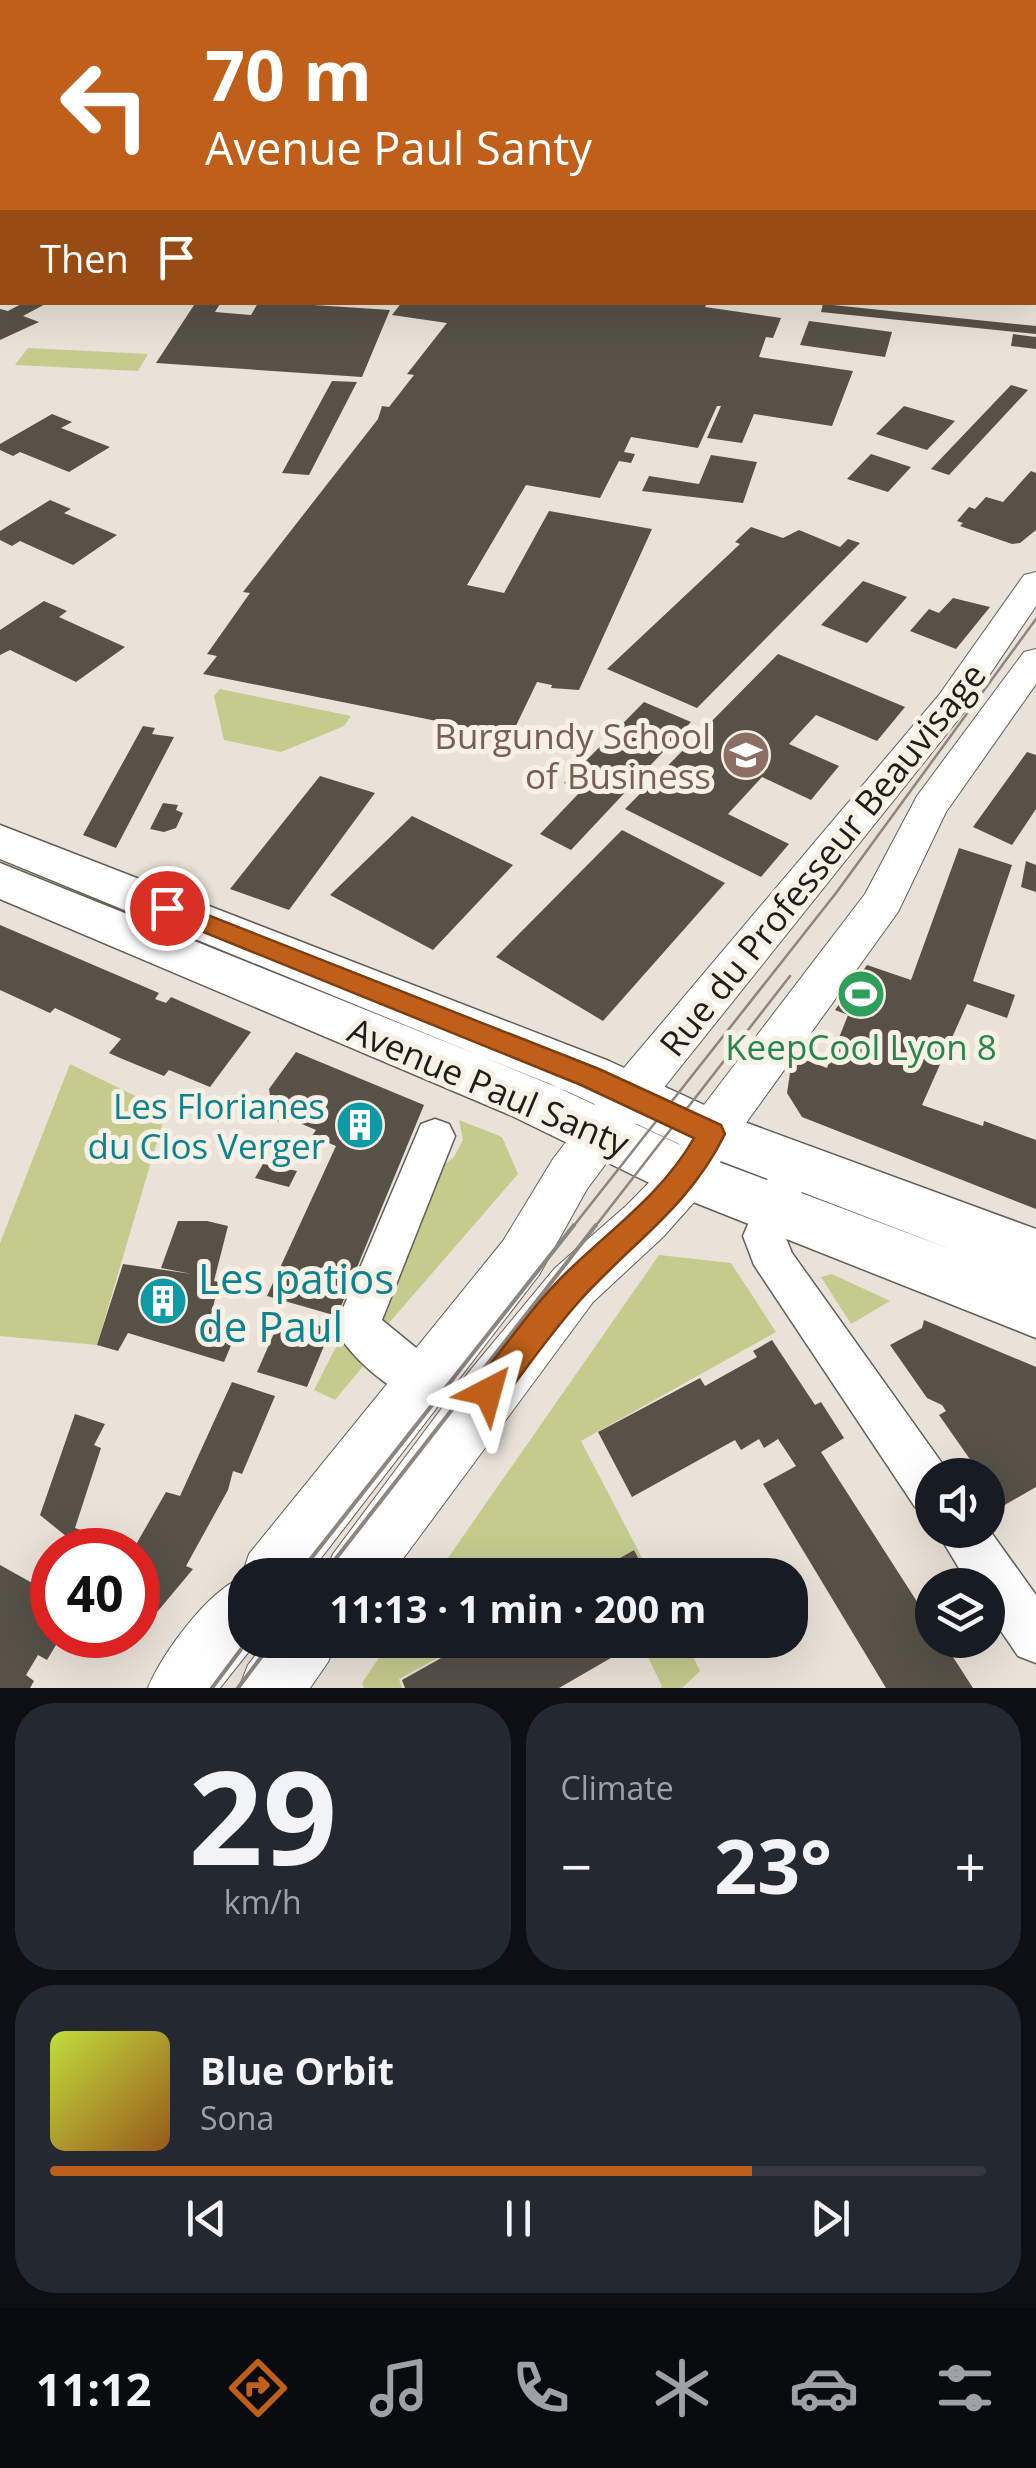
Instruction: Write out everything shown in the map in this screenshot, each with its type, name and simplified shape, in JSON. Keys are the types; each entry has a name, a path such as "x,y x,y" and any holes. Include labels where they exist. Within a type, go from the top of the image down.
{"main road":[{"name":"Avenue Paul Santy","path":"0,841 331,995 616,1114 699,1154 785,1186 1036,1256"},
{"name":"Avenue Paul Santy","path":"0,880 331,995"},
{"name":"Avenue Paul Santy","path":"785,1186 1036,1309"}],"street":[{"name":"Rue du Professeur Beauvisage","path":"283,1558 521,1258 570,1174 616,1114 952,703 1035,586"},
{"name":"Rue du Professeur Beauvisage","path":"366,1558 488,1392 574,1285 645,1221 699,1154 883,901 896,864 922,820 1036,660"},
{"path":"421,1381 357,1328 435,1136"},
{"path":"785,1186 764,1236 775,1264 915,1466"},
{"path":"973,1548 1036,1638"},
{"path":"180,1688 228,1628"},
{"path":"271,1688 293,1658"}],"green space":[{"path":"28,348 148,354 138,371 15,365"},
{"path":"220,689 351,716 344,726 281,752 224,740 214,696"},
{"path":"70,1064 166,1111 97,1345 0,1336 0,1243"},
{"path":"459,1120 502,1137 518,1174 389,1323 373,1314 434,1173 454,1157 463,1140"},
{"path":"659,1255 731,1263 776,1332 581,1441 642,1558 634,1550 620,1558 448,1558"},
{"path":"832,1274 890,1301 851,1324 821,1277"},
{"path":"341,1337 369,1359 335,1400 314,1390"},
{"path":"379,1658 438,1658 399,1679 402,1688 364,1688 362,1683"},
{"path":"648,1658 694,1658 700,1671 682,1688 662,1686"}],"building":[{"path":"19,305 43,305 23,316 39,322 0,340 0,309 8,311"},
{"path":"194,305 219,305 215,312 251,315 257,305 390,310 362,377 156,363"},
{"path":"400,305 706,305 781,318 773,338 766,337 759,357 853,371 832,426 754,414 742,443 707,438 721,406 717,406 698,448 631,437 624,452 635,454 631,463 619,461 600,498 526,485 467,585 504,593 549,511 652,529 579,690 551,688 552,685 537,682 511,736 203,674 217,656 207,654 250,593 243,592 378,419 382,406 389,407 414,375 407,374 447,323 392,315"},
{"path":"823,305 833,305 1036,326 1036,334 821,312"},
{"path":"809,321 892,332 885,357 800,345"},
{"path":"1013,334 1036,337 1036,349 1011,346"},
{"path":"332,381 357,382 309,475 282,473"},
{"path":"1011,385 1028,390 949,475 931,469"},
{"path":"904,406 955,421 927,450 876,434"},
{"path":"52,414 72,422 61,428 110,447 69,472 20,452 13,456 0,450 0,444"},
{"path":"871,454 911,467 888,492 847,479"},
{"path":"711,455 757,462 743,503 642,491 649,476 699,484"},
{"path":"1031,471 1036,473 1036,530 1020,543 1012,544 960,526 963,523 957,521 969,507 975,509 986,497 1003,502"},
{"path":"50,500 71,509 64,513 117,535 73,565 20,541 12,546 0,540 0,531"},
{"path":"751,527 783,538 799,530 840,547 848,539 860,543 697,708 607,669 740,544 735,542"},
{"path":"863,581 907,597 867,643 821,625"},
{"path":"953,598 990,607 956,649 910,631 929,609 939,613"},
{"path":"44,601 67,611 59,617 125,647 76,682 10,650 0,655 0,630"},
{"name":"Burgundy School of Business","path":"778,654 905,707 877,741 816,715 789,744 839,766 811,800 762,777 728,814 789,844 761,877 625,809"},
{"path":"644,702 691,722 571,850 540,834 581,791 564,783"},
{"path":"143,726 155,728 152,734 174,737 116,848 83,835"},
{"path":"1027,752 1036,755 1036,809 1012,845 973,827"},
{"path":"320,776 375,793 289,910 230,889"},
{"path":"163,803 178,805 176,810 183,813 176,828 164,832 150,829"},
{"path":"412,816 513,865 433,950 330,895"},
{"path":"622,830 725,883 603,1021 496,957"},
{"path":"959,848 1012,865 973,981 1015,995 1007,1018 967,1004 922,1105 1036,1140 1036,1209 802,1117 787,1093 790,1073 800,1058 827,1068 848,1015 835,1010 867,965 911,980"},
{"path":"1026,861 1036,865 1036,892 1021,887"},
{"path":"0,925 159,993 155,999 166,1003 171,997 251,1032 210,1087 169,1070 164,1076 120,1058 109,1053 121,1039 55,1008 50,1013 0,990"},
{"path":"296,1052 424,1105 337,1316 267,1296 336,1146 312,1136 316,1130 290,1119 286,1124 274,1120 269,1089"},
{"path":"263,1164 297,1171 289,1187 255,1178"},
{"name":"Les patios de Paul","path":"178,1221 228,1226 214,1281 219,1282 210,1320 239,1327 224,1362 128,1333 118,1351 97,1345 123,1264 192,1274 161,1268"},
{"path":"282,1315 331,1329 307,1387 257,1372"},
{"path":"924,1320 1036,1367 1036,1487 1005,1505 1005,1458 969,1458 939,1415 946,1411 942,1405 927,1398 890,1345 922,1328"},
{"path":"772,1340 815,1405 821,1402 844,1438 821,1452 915,1599 915,1658 954,1658 973,1688 886,1688 763,1484 796,1466 778,1439 764,1448 759,1439 741,1450 735,1440 632,1497 598,1432 700,1378 705,1386 757,1357 753,1351"},
{"path":"232,1382 275,1396 242,1474 233,1471 228,1490 186,1566 193,1569 160,1609 160,1528 145,1528 166,1492 180,1496"},
{"path":"75,1414 105,1424 94,1445 101,1448 75,1528 56,1528 40,1515"},
{"path":"634,1550 638,1558 620,1558"},
{"path":"0,1565 30,1582 30,1658 36,1658 26,1675 34,1681 30,1688 0,1688"},
{"path":"441,1658 611,1658 559,1688 405,1688 402,1680"}],"tram line":[{"path":"572,1228 836,893 1036,619"},
{"path":"594,1228 790,976"},
{"path":"311,1558 574,1225"},
{"path":"336,1558 596,1225"},
{"path":"212,1688 234,1658"},
{"path":"238,1688 260,1658"}],"place":[{"name":"Burgundy School of Business","path":"746,755"},
{"name":"KeepCool Lyon 8","path":"861,994"},
{"name":"Les Florianes du Clos Verger","path":"360,1125"},
{"name":"Les patios de Paul","path":"163,1301"}],"route":[{"path":"167,908 590,1077 711,1134 688,1175 645,1221 574,1285 488,1392"}]}
